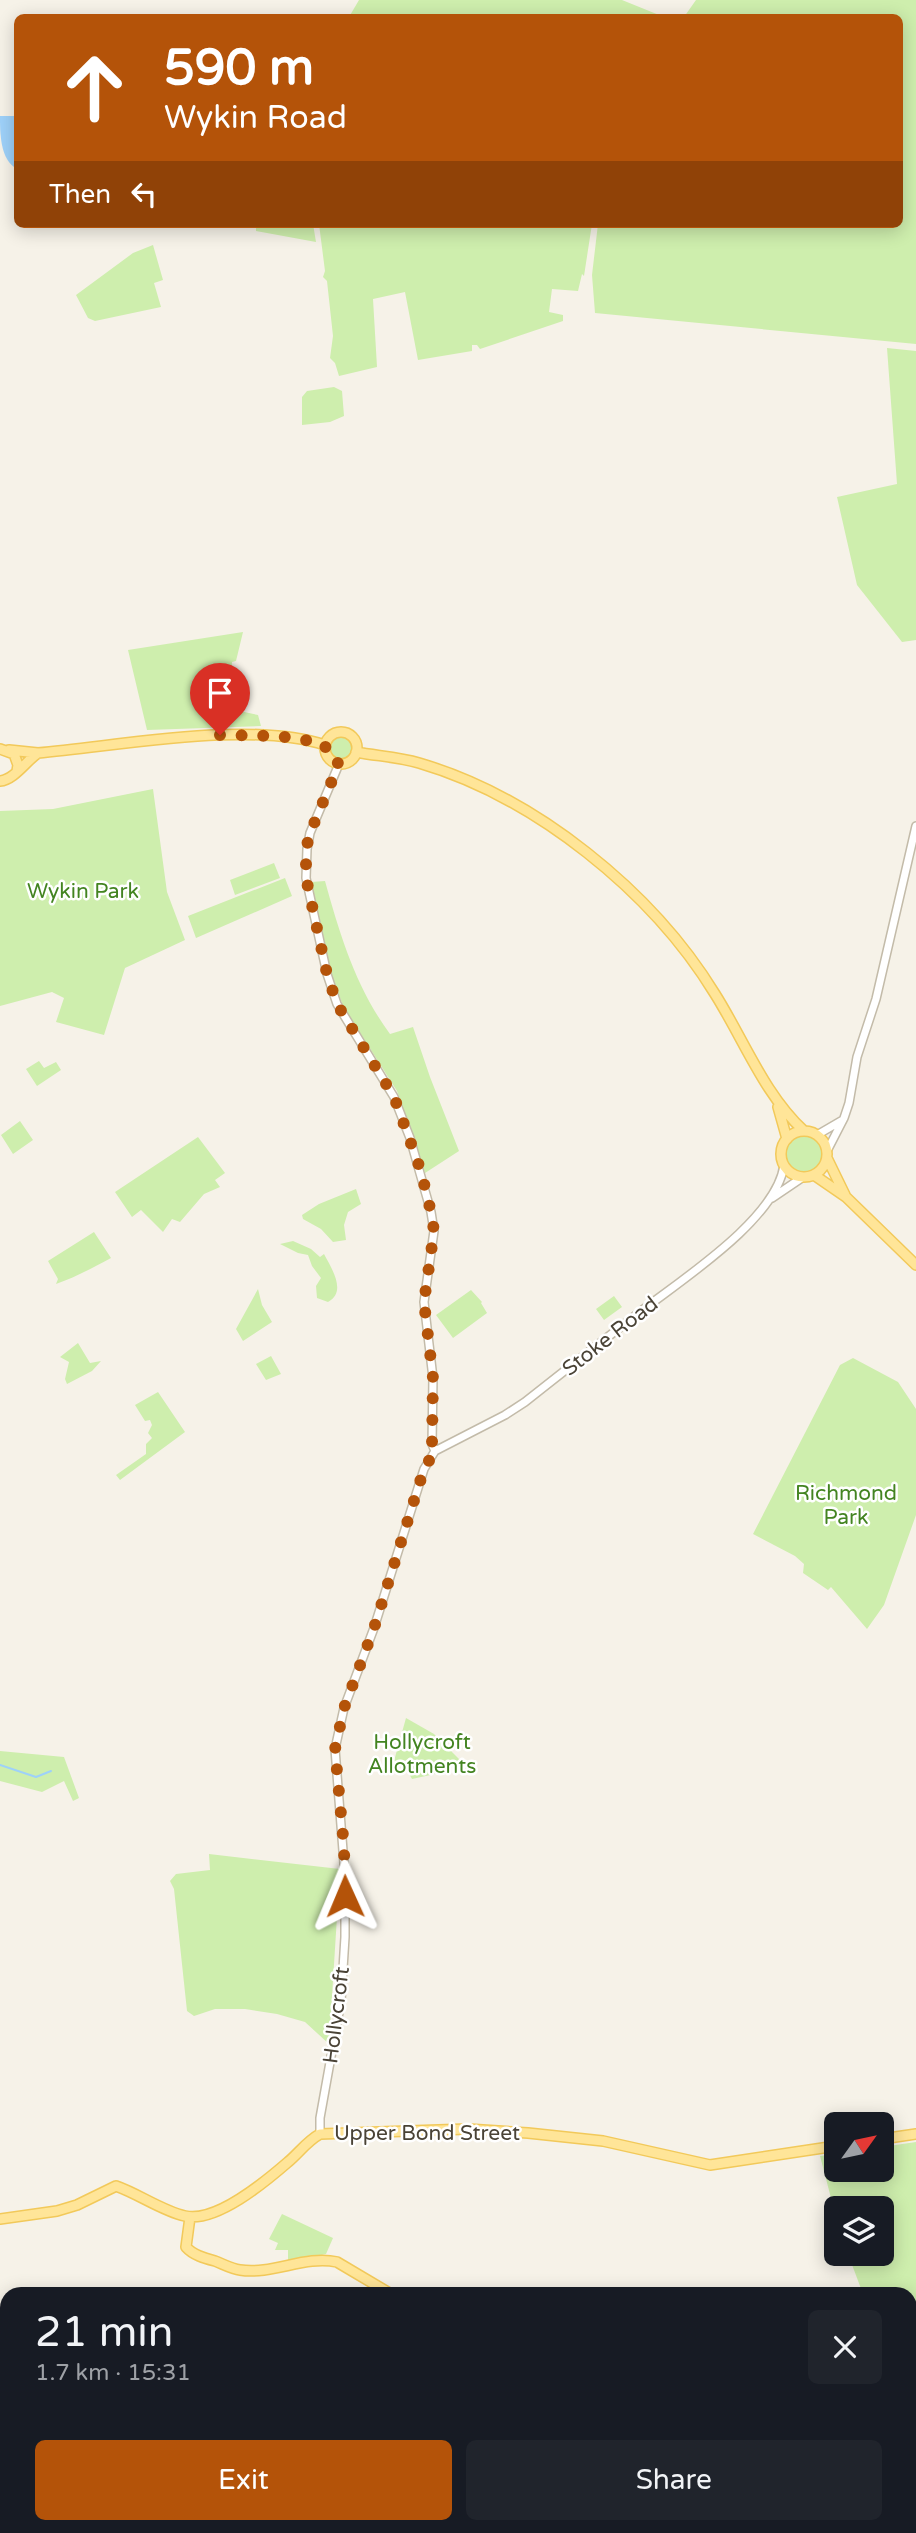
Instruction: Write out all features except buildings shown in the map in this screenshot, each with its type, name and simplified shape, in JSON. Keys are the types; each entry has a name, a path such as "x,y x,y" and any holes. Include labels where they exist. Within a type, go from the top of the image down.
{"main road":[{"path":"347,733 356,743 356,752 350,761 339,764 327,755 325,745 333,734 347,733"},
{"path":"3,748 38,753 220,735 292,737 325,745"},
{"path":"3,748 17,759 17,771"},
{"path":"356,752 418,762 470,782 527,812 575,845 629,889 692,961 714,992 777,1102 803,1132"},
{"path":"0,781 11,779 38,753"},
{"path":"777,1102 787,1139"},
{"path":"827,1155 824,1165 814,1175 803,1177 794,1175 784,1165 781,1150 794,1133 817,1135 821,1139 846,1197"},
{"path":"814,1175 846,1197 916,1265"},
{"name":"Upper Bond Street","path":"320,2134 468,2129 528,2133 603,2141 698,2164 724,2164 824,2148"},
{"path":"0,2219 57,2211 116,2186 176,2213 190,2217 211,2214 268,2178 320,2134"},
{"path":"894,2137 916,2134"},
{"path":"190,2217 187,2249 207,2259 240,2270 330,2260 379,2287"}],"street":[{"path":"339,764 310,833 306,849 306,878 327,974 337,1004 394,1097 413,1149 431,1212 434,1231 424,1302 433,1378 432,1444 435,1451"},
{"path":"827,1155 844,1118 852,1090 860,1045 876,999 916,826"},
{"path":"817,1135 837,1125 844,1118"},
{"name":"Stoke Road","path":"435,1451 525,1402 712,1256 748,1225 769,1200 779,1185 784,1165"},
{"name":"Stoke Road","path":"769,1200 803,1177"},
{"name":"Hollycroft","path":"320,2134 320,2118 341,2001 345,1937 345,1876 335,1749 344,1708 374,1628 424,1469 435,1451"}],"green space":[{"path":"359,0 622,0 657,14 351,14"},
{"path":"696,0 916,0 916,344 595,313 592,275 598,228 903,228 903,14 686,14"},
{"path":"256,228 314,228 316,242 256,231"},
{"path":"320,228 591,228 584,276 582,274 578,291 552,289 549,312 563,315 563,321 480,349 477,345 472,345 472,351 418,360 405,292 373,299 377,367 339,376 335,363 330,358 333,336 327,281 323,277 325,271"},
{"path":"153,245 163,280 154,283 161,307 95,321 88,318 76,295 133,253"},
{"path":"887,348 916,351 916,640 902,642 857,585 837,497 897,484"},
{"path":"334,387 342,391 344,416 330,422 302,425 302,397 307,391"},
{"path":"243,632 236,661 232,662 230,702 235,710 258,715 261,726 147,730 128,650"},
{"path":"341,737 349,740 352,748 349,756 341,759 333,756 330,748 333,740"},
{"name":"Wykin Park","path":"153,789 167,892 185,940 125,968 104,1035 56,1022 64,998 52,992 0,1006 0,811 53,809"},
{"path":"274,863 280,878 235,895 230,880"},
{"path":"285,878 292,896 196,938 188,916"},
{"path":"325,881 358,980 390,1034 413,1027 459,1151 425,1173 397,1091 343,1006 332,976 311,882"},
{"path":"39,1061 44,1068 56,1062 61,1070 37,1086 26,1069"},
{"path":"20,1121 33,1140 13,1154 1,1135"},
{"path":"804,1135 817,1141 823,1154 817,1167 804,1173 791,1167 785,1154 791,1141"},
{"path":"198,1137 225,1173 215,1180 220,1187 204,1194 180,1222 172,1219 163,1232 141,1210 132,1217 115,1192"},
{"path":"356,1189 361,1204 348,1212 344,1225 346,1240 333,1242 321,1229 303,1219 302,1215 319,1204"},
{"path":"94,1232 111,1258 56,1284 58,1279 48,1261"},
{"path":"293,1241 311,1249 320,1257 324,1254 334,1273 337,1286 334,1298 328,1302 317,1298 316,1286 321,1278 308,1255 280,1244"},
{"path":"258,1289 262,1305 272,1322 243,1341 236,1329"},
{"path":"471,1290 482,1302 487,1313 453,1338 436,1315"},
{"path":"614,1296 622,1307 604,1320 596,1309"},
{"path":"78,1343 90,1363 101,1361 92,1371 67,1384 65,1379 69,1362 60,1357"},
{"path":"271,1356 281,1374 266,1380 256,1364"},
{"name":"Richmond Park","path":"853,1358 898,1382 916,1409 916,1515 884,1605 867,1629 831,1587 828,1590 803,1573 804,1564 795,1556 753,1534 840,1365"},
{"path":"158,1392 185,1432 120,1480 116,1475 146,1454 146,1444 152,1438 148,1433 152,1425 150,1420 145,1421 135,1405"},
{"name":"Hollycroft Allotments","path":"406,1718 434,1734 460,1760 435,1774 412,1779 405,1766 394,1761"},
{"path":"0,1751 64,1757 79,1798 73,1801 64,1781 42,1792 0,1781"},
{"path":"209,1854 340,1869 329,2044 305,2022 277,2014 245,2009 215,2009 194,2016 187,2011 174,1889 170,1881 176,1874 210,1870"},
{"path":"916,2142 916,2287 860,2287 852,2266 894,2266 894,2196 830,2196 827,2182 894,2182 894,2145"},
{"path":"820,2156 824,2156 824,2171"},
{"path":"282,2214 333,2238 326,2254 288,2262 288,2250 275,2250 278,2243 269,2239"}],"water":[{"path":"0,116 14,116 14,167 4,153"}],"waterway":[{"path":"0,1765 36,1777 51,1771"}],"route":[{"path":"220,735 292,737 317,742 325,745 330,760 339,764 310,833 306,849 306,878 327,974 337,1004 394,1097 421,1171 434,1231 424,1302 433,1378 432,1444 435,1451 424,1469 374,1628 344,1708 335,1749 344,1847 345,1896"}]}
